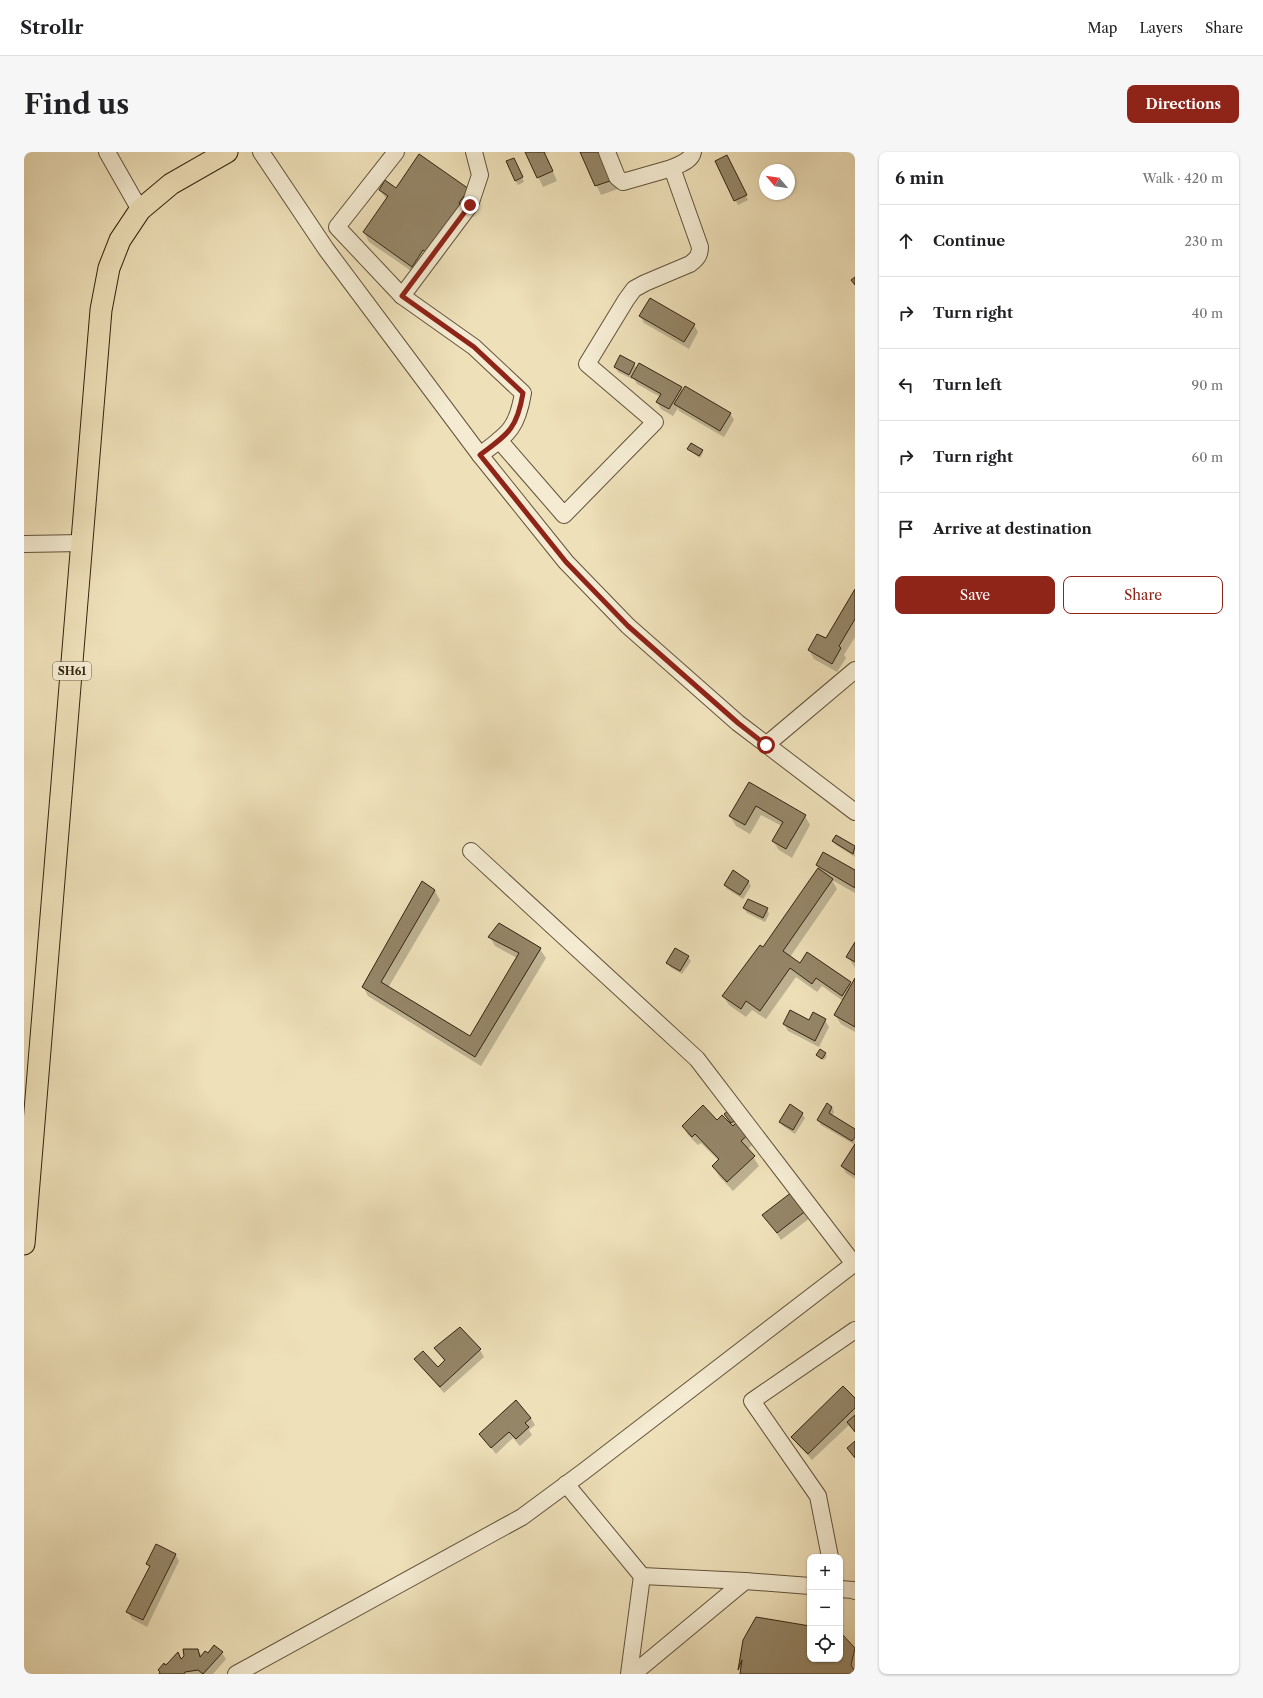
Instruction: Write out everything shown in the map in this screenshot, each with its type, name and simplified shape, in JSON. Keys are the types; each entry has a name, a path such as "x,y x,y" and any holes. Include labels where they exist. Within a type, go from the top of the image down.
{"main road":[{"name":"SH61","path":"24,1244 28,1162 101,310 109,268 120,240 140,210 171,184 227,152"}],"street":[{"path":"107,152 140,210"},
{"path":"263,152 326,249 480,455 566,562 628,626 738,723 855,812"},
{"path":"396,152 337,227 402,296 474,347 523,393 520,413 507,434 480,455"},
{"path":"402,296 470,205 480,175 474,152"},
{"path":"607,152 617,177 623,182 672,168 688,160 692,156 693,152"},
{"path":"499,440 564,515 654,422 587,364 634,289 690,264 696,260 700,253 700,247 672,168"},
{"path":"24,544 82,543"},
{"path":"766,745 855,670"},
{"path":"236,1674 522,1517 854,1263 697,1059 471,851"},
{"path":"829,1554 818,1496 752,1401 855,1330"},
{"path":"566,1484 642,1576 629,1674"},
{"path":"642,1576 807,1586"},
{"path":"633,1674 745,1581"},
{"path":"843,1589 855,1591"}],"building":[{"path":"525,152 544,152 553,171 537,178"},
{"path":"580,152 603,152 613,180 595,186"},
{"path":"419,154 469,189 459,203 465,207 431,256 423,250 412,267 363,232 388,196 379,190 385,180 396,188"},
{"path":"727,155 747,195 734,201 715,161"},
{"path":"514,158 523,177 515,181 506,161"},
{"path":"855,277 855,285 851,280"},
{"path":"650,298 695,324 684,342 639,316"},
{"path":"620,355 635,363 629,375 614,367"},
{"path":"639,363 682,387 669,409 656,402 661,394 631,377"},
{"path":"685,386 731,413 720,431 674,404"},
{"path":"691,443 703,450 699,456 687,449"},
{"path":"855,589 855,619 839,646 841,648 832,664 808,650 817,634 826,638"},
{"path":"749,782 806,815 786,849 772,841 783,822 756,806 745,825 729,816"},
{"path":"836,835 855,846 853,854 832,841"},
{"path":"823,852 855,870 855,888 816,865"},
{"path":"818,868 833,879 783,951 800,963 807,952 851,982 842,996 816,978 812,984 790,968 760,1011 746,1001 741,1009 722,996 760,945 763,947"},
{"path":"733,870 749,881 740,895 724,885"},
{"path":"422,881 435,890 381,982 470,1036 519,953 488,937 499,923 541,948 475,1057 362,987"},
{"path":"748,899 768,908 763,918 743,908"},
{"path":"855,942 855,962 846,957"},
{"path":"675,948 689,956 680,971 666,963"},
{"path":"855,978 855,1027 834,1015"},
{"path":"790,1010 809,1020 813,1012 826,1019 815,1041 783,1024"},
{"path":"820,1049 826,1053 822,1059 816,1055"},
{"path":"827,1103 832,1107 829,1113 855,1129 855,1137 852,1141 817,1120"},
{"path":"790,1104 803,1113 793,1130 779,1122"},
{"path":"703,1105 717,1120 722,1115 733,1126 739,1120 751,1132 741,1141 755,1156 727,1182 712,1166 719,1159 695,1134 692,1137 682,1126"},
{"path":"732,1108 739,1118 731,1123 724,1114"},
{"path":"855,1144 855,1175 841,1166"},
{"path":"792,1192 807,1210 777,1233 762,1215"},
{"path":"460,1327 481,1349 440,1387 414,1359 423,1351 438,1367 445,1360 434,1348"},
{"path":"843,1386 855,1398 855,1408 808,1454 791,1437"},
{"path":"516,1400 531,1418 525,1423 529,1427 516,1439 509,1432 491,1448 479,1434"},
{"path":"855,1415 855,1432 847,1422"},
{"path":"855,1441 855,1458 847,1448"},
{"path":"156,1544 176,1554 143,1620 126,1612 150,1566 146,1564"},
{"path":"756,1617 807,1626 807,1662 843,1662 843,1635 855,1648 851,1665 854,1670 854,1674 740,1674 742,1660 738,1670 743,1640"},
{"path":"214,1645 223,1652 203,1674 198,1670 185,1672 184,1674 159,1674 160,1672 158,1670 164,1663 165,1665 167,1664 178,1652 181,1659 184,1656 183,1649 198,1649 200,1657 205,1651 208,1653"}],"route":[{"path":"470,205 402,296 474,347 523,393 520,413 507,434 480,455 566,562 628,626 738,723 766,745"}]}
